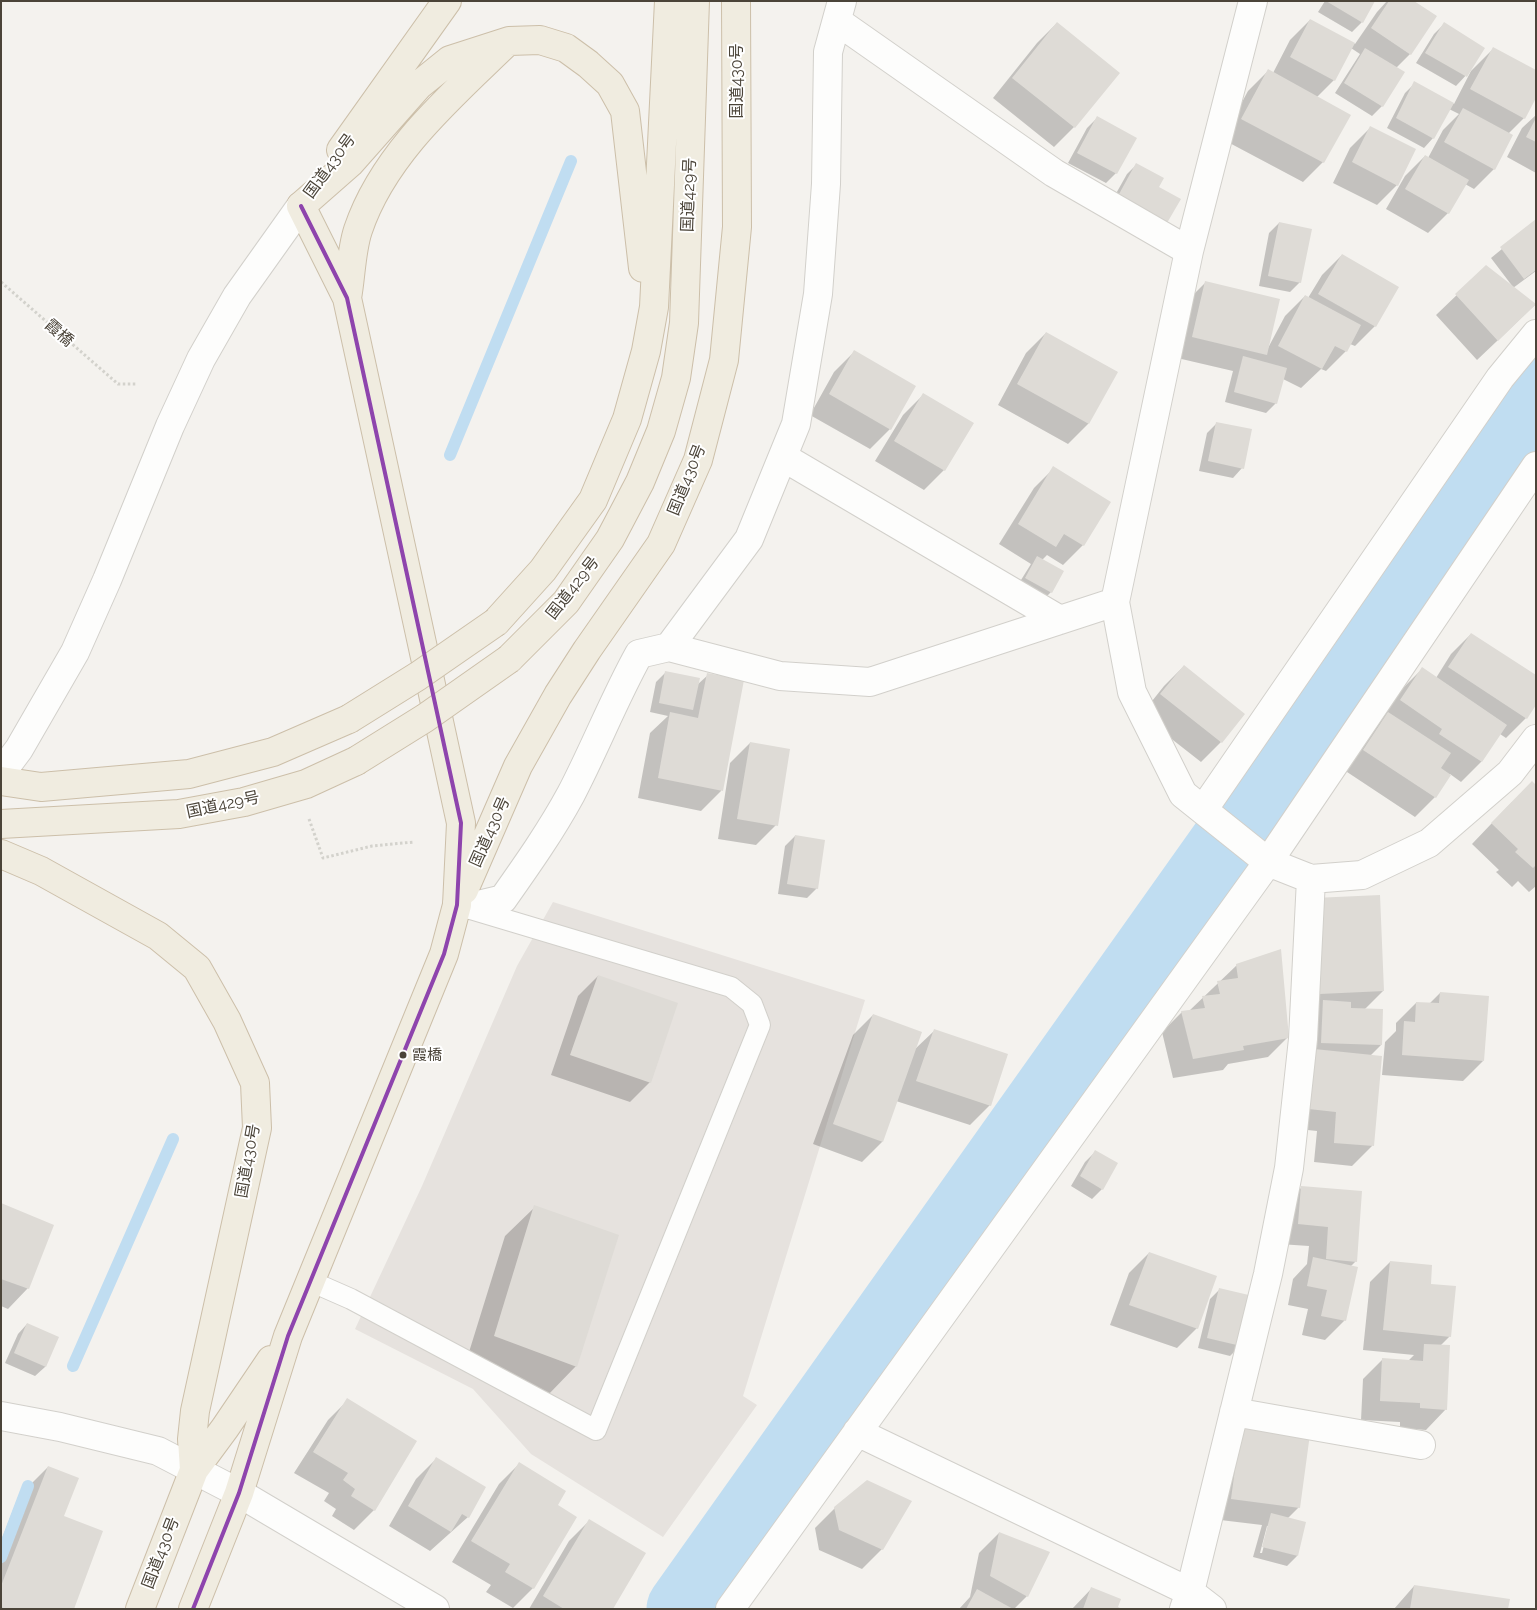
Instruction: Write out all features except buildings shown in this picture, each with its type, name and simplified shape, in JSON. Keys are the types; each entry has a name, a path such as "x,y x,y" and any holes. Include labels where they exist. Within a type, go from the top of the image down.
{"highway":[{"name":"国道430号","path":"447,1 300,206 347,298 461,823 458,905"},
{"name":"国道429号","path":"1,781 42,787 108,783 189,774 273,752 349,719 418,676 496,622 543,570 593,500 627,419 646,351 654,307 668,1"},
{"name":"国道429号","path":"1,824 179,814 244,802 306,784 356,761 425,718 508,659 566,602 610,539 640,482 660,431 676,378 684,324 695,1"},
{"name":"国道430号","path":"193,1609 239,1493 288,1336 444,954 458,905 518,766 558,695 661,544 698,460 724,360 737,227 736,1"},
{"name":"国道429号","path":"300,206 350,163 419,85 450,60 509,41 540,40 566,48 610,84 624,111 641,261 654,307"},
{"path":"347,298 358,231 382,179 432,114 509,41"},
{"name":"国道430号","path":"1,854 41,871 158,936 197,968 227,1021 255,1083 257,1128 195,1411 192,1439 194,1470"},
{"name":"国道430号","path":"140,1609 194,1470 288,1336"}],"street":[{"path":"1253,1 1189,250 1115,602 1132,692 1184,794 1263,858 1311,879 1362,875 1429,843 1510,773 1536,739"},
{"path":"669,647 749,539 796,424 818,294 826,184 828,52 840,11 1054,173 1189,250"},
{"path":"1,773 19,749 75,652 170,426 202,359 237,296 300,206"},
{"path":"1208,814 1500,378 1536,334"},
{"path":"783,457 1060,620"},
{"path":"730,1609 1263,858 1536,466"},
{"path":"458,905 482,904 503,899 547,837 572,792 621,687 639,654 669,647 780,676 870,682 1115,602"},
{"path":"1187,1601 1268,1274 1289,1168 1304,1039 1311,879"},
{"path":"1234,1412 1421,1445"},
{"path":"1,1416 60,1427 158,1451 239,1493 435,1609"},
{"path":"857,1432 1187,1601 1212,1609"}],"lane":[{"path":"310,1281 351,1299 596,1430 760,1025 752,1004 731,987 458,905"}],"path":[{"name":"霞橋","path":"1,282 118,384 136,384"},
{"path":"308,814 323,858 372,846 414,842"}],"shaded area":[{"path":"553,902 865,1000 743,1396 757,1405 663,1537 531,1454 473,1389 355,1329 422,1186 517,966"}],"waterway":[{"path":"450,455 571,161"},
{"path":"684,1609 1266,789 1536,396"},
{"path":"73,1366 173,1139"},
{"path":"1,1557 28,1486"}],"transit line":[{"path":"193,1609 239,1493 288,1336 444,954 457,905 461,823 347,298 301,206"}],"place":[{"name":"霞橋","path":"403,1055"}]}
